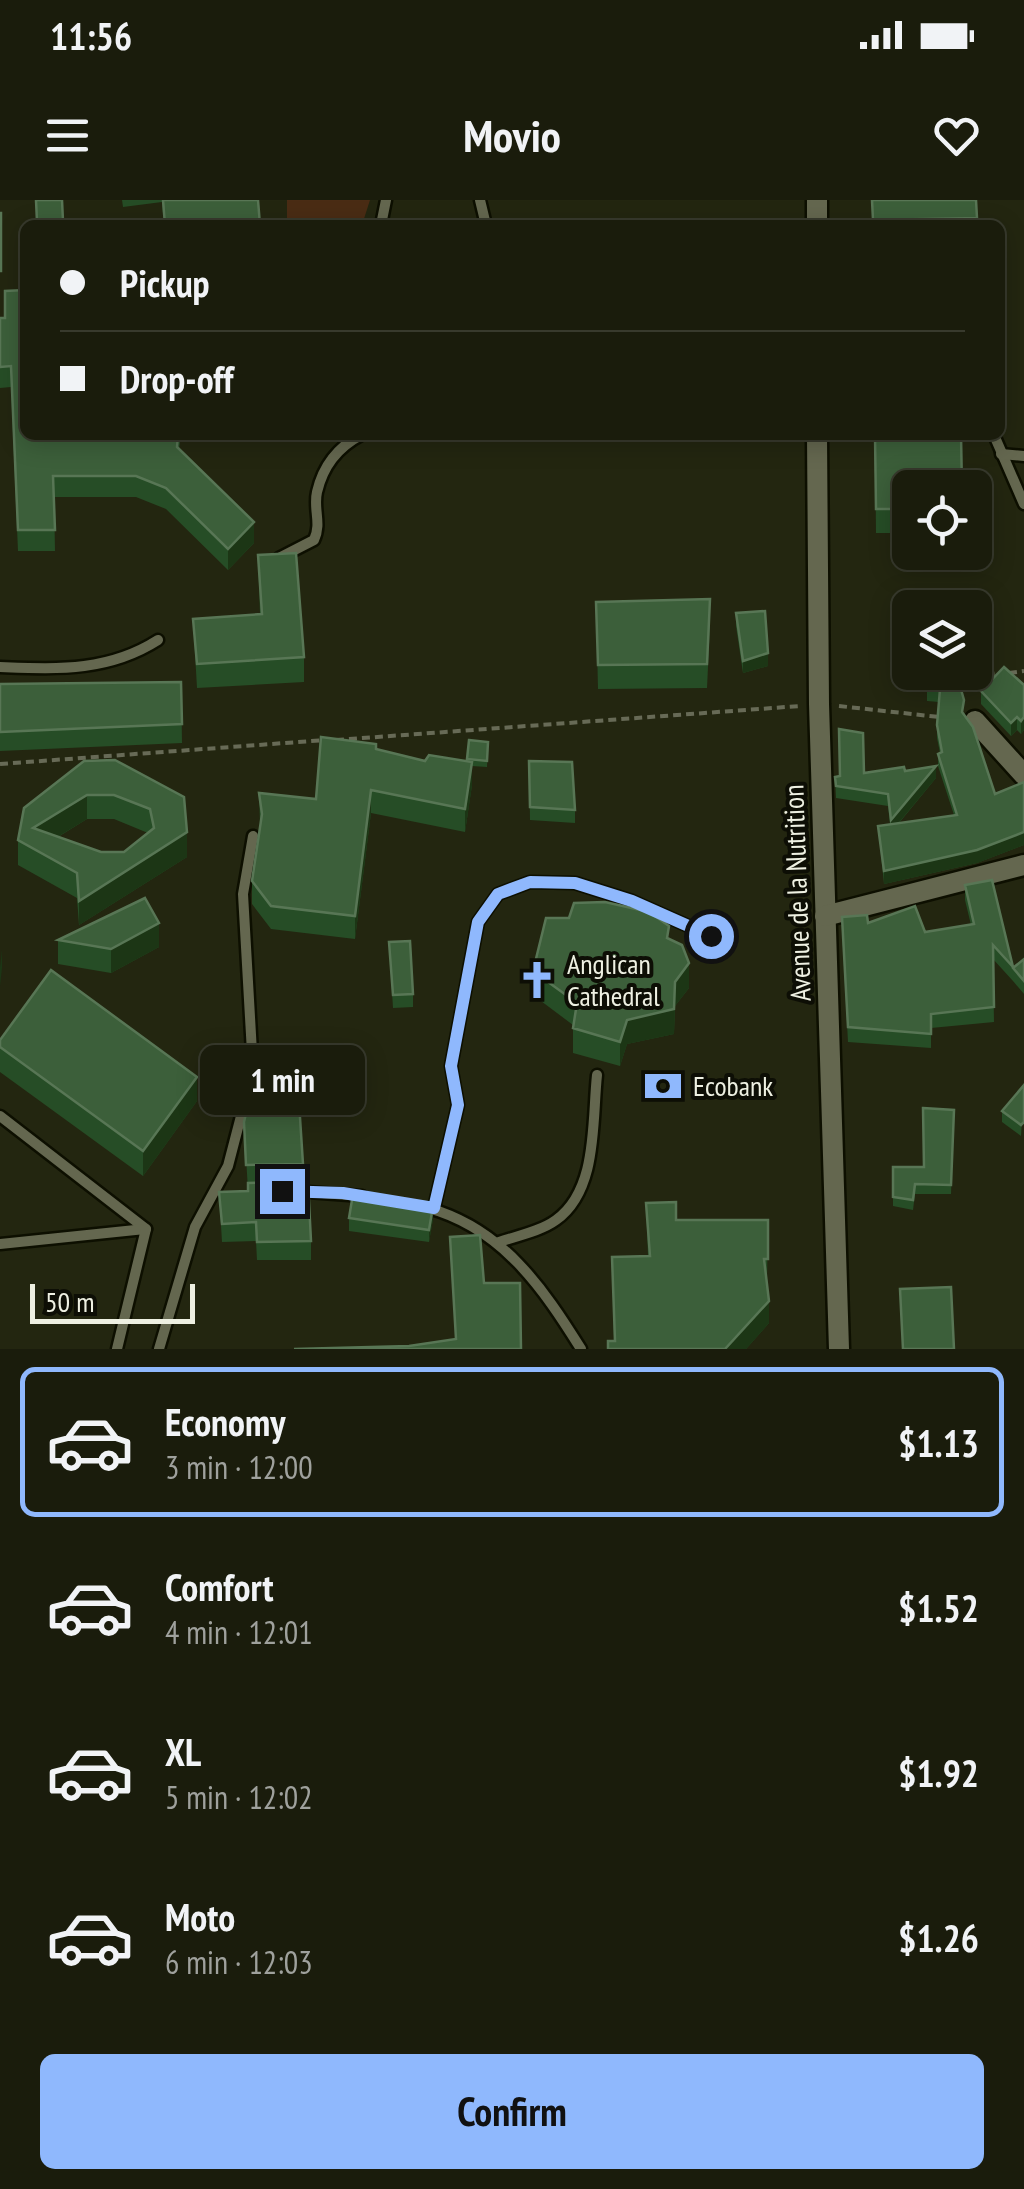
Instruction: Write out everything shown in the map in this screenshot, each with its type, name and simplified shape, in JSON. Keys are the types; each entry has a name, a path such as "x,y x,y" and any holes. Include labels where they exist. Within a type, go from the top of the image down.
{"street":[{"name":"Avenue de la Nutrition","path":"817,440 819,704 839,1349"},
{"path":"975,721 1024,774"},
{"path":"826,916 1024,865"}],"lane":[{"path":"274,560 314,540 319,520 316,494 332,456 354,440"},
{"path":"996,440 1024,504"},
{"path":"1001,454 1024,456"},
{"path":"0,667 103,666 133,656 158,640"},
{"path":"159,1349 195,1227 228,1166 252,1070 243,894 253,836"},
{"path":"434,1208 458,1105 451,1066 478,922 498,894 530,882 575,883 632,901 711,936"},
{"path":"498,1242 553,1223 572,1206 586,1180 597,1076"},
{"path":"0,1116 146,1229"},
{"path":"282,1191 380,1199"},
{"path":"214,1194 229,1193"},
{"path":"416,1206 434,1208 498,1242 525,1267 581,1349"},
{"path":"0,1244 146,1229"},
{"path":"117,1349 146,1229"}],"path":[{"path":"0,764 819,704 975,721 989,674 1024,672"}],"shaded area":[{"path":"287,200 370,200 364,220 287,220"}],"building":[{"path":"36,200 62,200 63,220 37,220"},
{"path":"163,200 258,200 260,220 165,220"},
{"path":"872,200 976,200 977,218 873,220"},
{"path":"20,290 20,440 178,440 177,447 254,522 228,549 166,488 136,476 53,476 55,530 18,530 11,366 0,367 0,318 5,318 5,291"},
{"path":"875,440 961,440 962,470 892,470 892,509 876,509"},
{"path":"296,553 304,657 197,664 193,619 262,614 258,555"},
{"path":"710,599 707,664 598,665 596,602"},
{"path":"765,611 768,653 743,661 736,613"},
{"path":"1004,667 1024,685 1021,721 1017,717 1011,723 981,691 992,690 992,680"},
{"path":"181,682 182,724 0,732 0,684"},
{"path":"940,690 961,690 962,712 973,727 995,794 1024,782 1024,832 977,850 884,871 878,826 957,815 938,754 942,752 937,725"},
{"path":"839,729 863,733 864,773 936,766 891,820 888,794 836,786 835,777 840,776"},
{"path":"321,737 376,744 376,749 425,761 429,755 472,762 465,809 371,790 355,916 271,906 252,881 262,814 259,793 316,799"},
{"path":"469,740 488,742 487,761 467,759"},
{"path":"115,760 184,797 187,832 79,901 77,873 18,840 24,808 84,761","holes":["87,795 114,795 150,809 154,828 124,852 101,852 33,828"]},
{"path":"529,761 572,762 575,810 530,807"},
{"path":"992,880 1013,967 993,945 994,1007 931,1014 931,1034 848,1027 842,917 867,915 868,923 915,906 925,932 974,924 965,885"},
{"path":"145,898 159,923 111,949 58,940"},
{"path":"605,902 649,912 669,926 667,938 682,945 689,963 675,982 674,1009 627,1020 620,1042 573,1028 577,1003 533,971 546,918 569,918 574,903"},
{"path":"410,941 413,994 393,995 389,942"},
{"path":"1024,959 1024,981 1013,968"},
{"path":"51,970 197,1077 143,1151 0,1047 0,1040"},
{"path":"1024,1085 1024,1122 1021,1125 1002,1111"},
{"path":"299,1102 303,1164 246,1165 244,1122 248,1105"},
{"path":"923,1108 954,1110 951,1185 915,1184 913,1200 893,1197 893,1167 924,1167"},
{"path":"308,1182 311,1241 257,1242 256,1222 222,1224 219,1192 248,1191 248,1183"},
{"path":"353,1194 433,1206 429,1230 349,1218"},
{"path":"676,1202 676,1220 768,1220 768,1259 764,1259 769,1301 725,1349 608,1349 608,1341 615,1341 612,1257 650,1256 646,1203"},
{"path":"480,1235 484,1283 520,1283 521,1349 294,1349 409,1346 456,1339 450,1237"},
{"path":"951,1287 954,1349 903,1349 900,1289"}],"place":[{"name":"Anglican Cathedral","path":"537,980"},
{"name":"Ecobank","path":"663,1086"}],"route":[{"path":"282,1191 343,1193 434,1208 458,1105 451,1066 478,922 498,894 530,882 575,883 632,901 711,936"}]}
